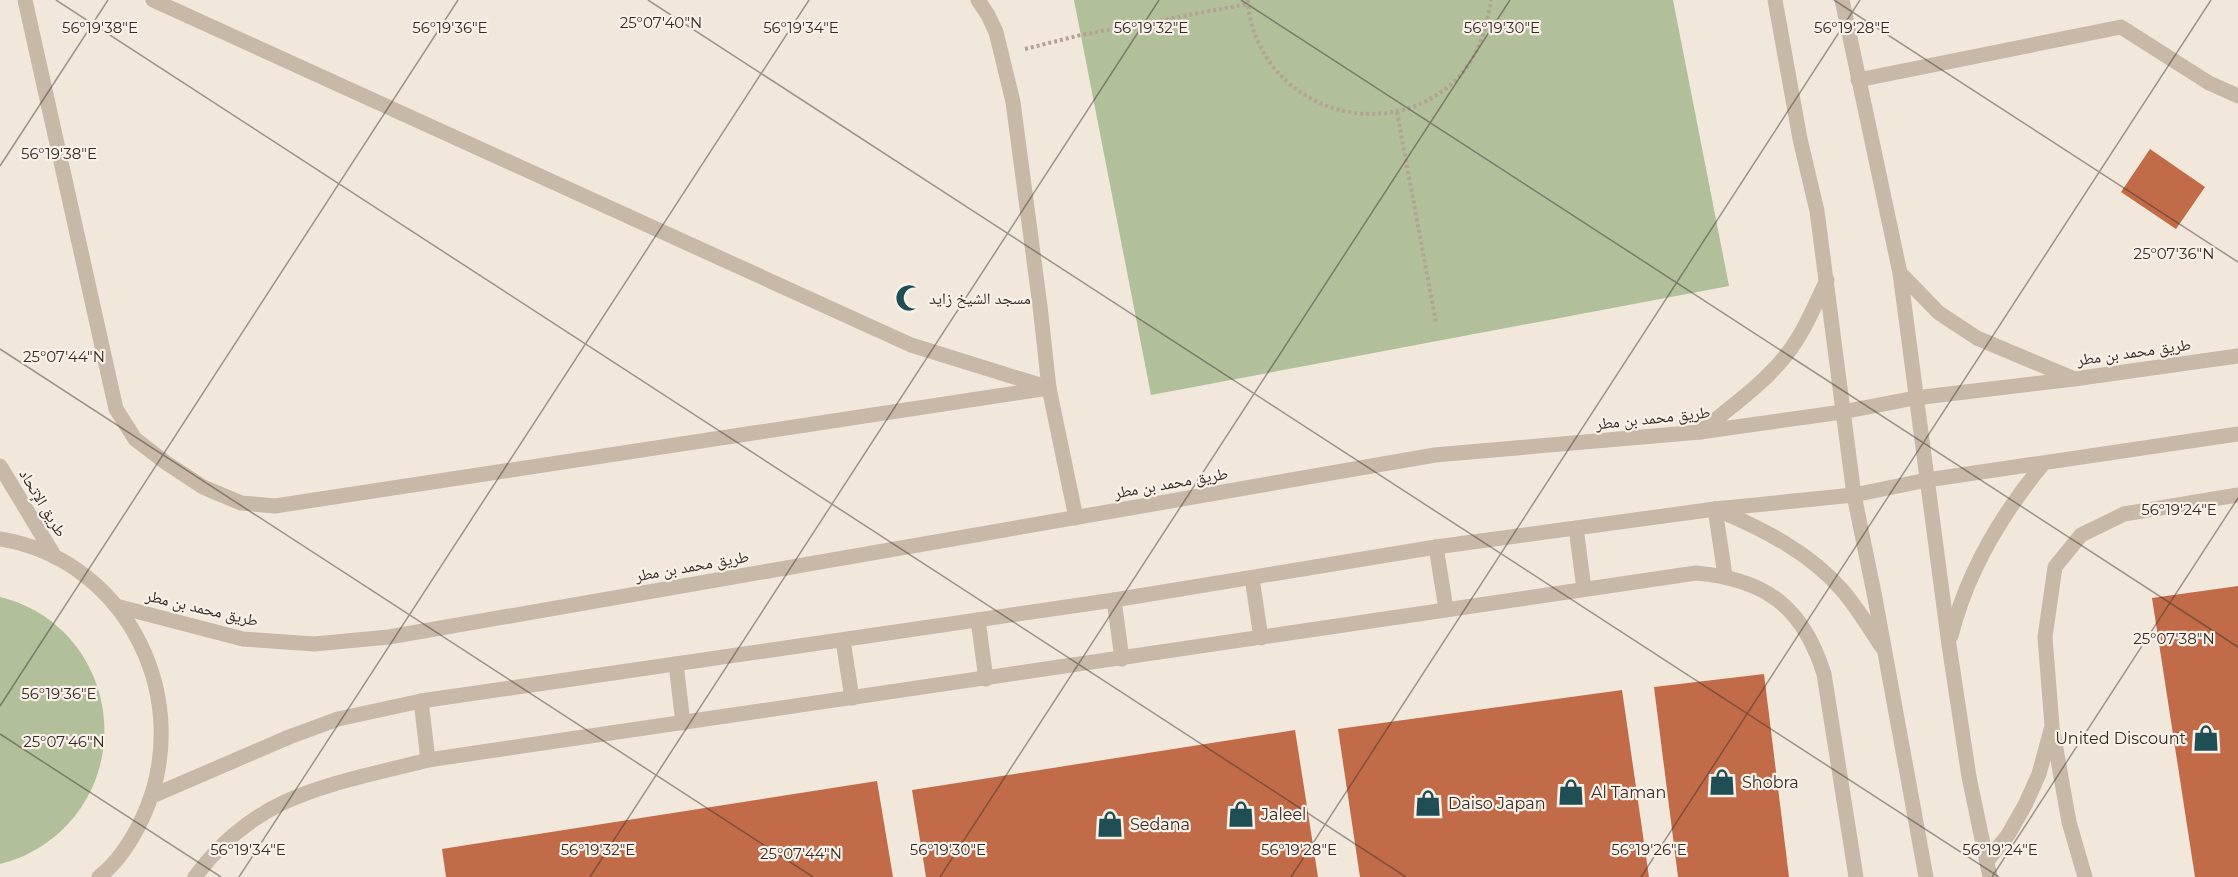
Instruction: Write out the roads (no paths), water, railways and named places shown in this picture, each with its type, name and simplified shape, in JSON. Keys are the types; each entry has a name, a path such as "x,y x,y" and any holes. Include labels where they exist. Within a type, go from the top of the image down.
{"street":[{"path":"25,0 116,409 135,439 165,462 203,487 241,503 274,506 1049,388"},
{"path":"153,0 911,345 1049,388"},
{"path":"978,0 996,32 1013,102 1049,388 1076,518"},
{"path":"1775,0 1800,139 1817,211 1854,495 1926,877"},
{"path":"1842,0 1900,273 1949,645 1969,777 1990,877"},
{"path":"1858,80 2121,27 2210,83 2238,96"},
{"path":"1900,273 1939,313 1977,338 2074,379"},
{"path":"1700,432 1787,355 1827,280"},
{"name":"طريق محمد بن مطر","path":"116,606 243,639 314,644 400,635 1435,455 1700,432 1842,412 1916,398 2238,356"},
{"path":"152,796 289,737 338,719 421,701 1114,600 1436,548 1715,509 1854,495 1927,480 2238,434"},
{"path":"1949,645 1965,590 1993,533 2016,497 2043,464"},
{"name":"طريق اﻹتحاد","path":"0,466 55,557"},
{"path":"2085,877 2069,822 2052,726 2045,637 2055,567 2081,535 2124,514 2238,495"},
{"path":"1715,509 1725,575"},
{"path":"1715,509 1763,529 1799,552 1822,571 1842,590 1885,651"},
{"path":"1576,528 1584,589"},
{"path":"0,539 17,542 55,557 78,570 116,606 138,639 154,676 162,717 161,757 152,796 133,838 102,876"},
{"path":"1436,548 1446,609"},
{"path":"195,877 228,837 251,819 277,804 303,793 428,760 1122,659 1674,574 1696,573 1725,575 1767,592 1788,608 1804,628 1817,650 1824,674 1857,877"},
{"path":"1252,578 1261,638"},
{"path":"1114,600 1122,659"},
{"path":"978,620 986,679"},
{"path":"843,640 852,698"},
{"path":"676,664 683,723"},
{"path":"421,701 428,760"},
{"path":"1987,861 2008,835 2025,806 2039,774 2052,726"}],"place":[{"name":"مسجد الشيخ زايد","path":"909,298"},
{"name":"United Discount","path":"2206,738"},
{"name":"Shobra","path":"1722,782"},
{"name":"Al Taman","path":"1571,792"},
{"name":"Daiso Japan","path":"1428,803"},
{"name":"Jaleel","path":"1241,814"},
{"name":"Sedana","path":"1110,824"}]}
